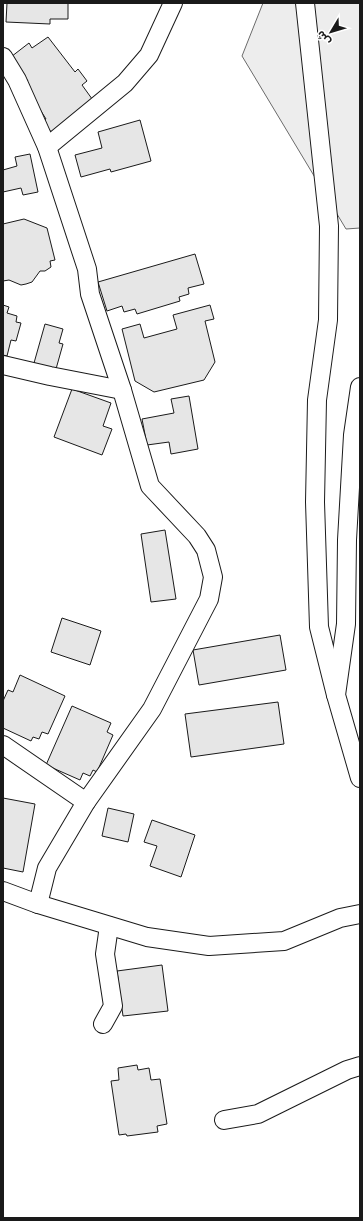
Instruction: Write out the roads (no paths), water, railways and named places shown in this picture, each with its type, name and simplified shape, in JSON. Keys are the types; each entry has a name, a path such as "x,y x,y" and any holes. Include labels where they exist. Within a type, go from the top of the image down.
{"street":[{"path":"47,147 125,83 149,55 173,3"},
{"path":"305,3 329,226 328,320 317,400 315,502 319,627 336,695 360,778"},
{"path":"3,57 16,80 47,147 87,269 90,294 122,390 150,486 197,536 206,550 213,577 209,599 152,709 86,802 46,868 38,904"},
{"path":"3,365 122,390"},
{"path":"336,695 346,624 346,540 351,458 360,387"},
{"path":"3,745 86,802"},
{"path":"3,891 38,904 147,937 209,946 284,941 340,918 360,914"},
{"path":"103,1024 113,1006 105,954 109,926"},
{"path":"224,1120 258,1114 347,1070 360,1066"}]}
